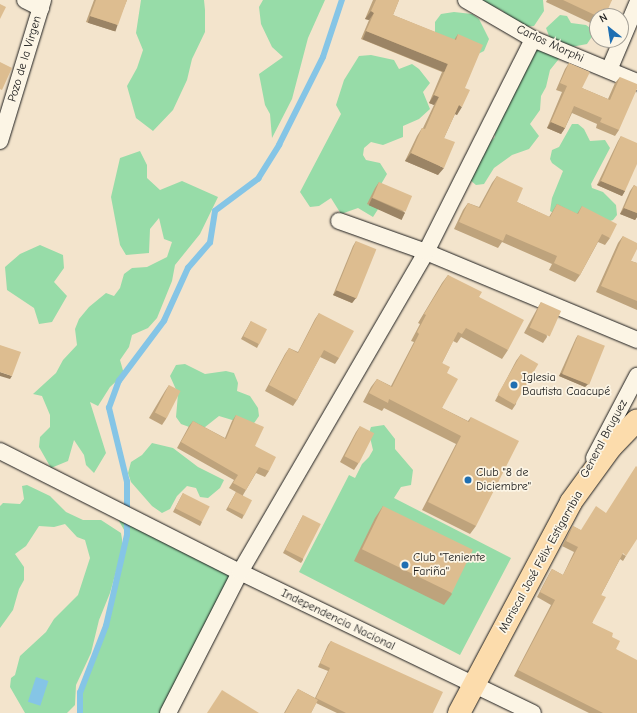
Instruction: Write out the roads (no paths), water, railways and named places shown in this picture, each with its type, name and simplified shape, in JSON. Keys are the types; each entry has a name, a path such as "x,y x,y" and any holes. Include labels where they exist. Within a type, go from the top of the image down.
{"main road":[{"name":"Mariscal José Félix Estigarribia","path":"459,713 571,502 611,447 637,420"}],"street":[{"path":"25,0 42,4"},
{"name":"Carlos Morphi","path":"466,0 533,39 637,82"},
{"name":"Pozo de la Virgen","path":"0,141 42,4"},
{"path":"609,70 637,4"},
{"path":"168,713 240,572 426,252 533,39"},
{"path":"338,221 426,252 637,340"},
{"name":"General Bruguez","path":"571,502 637,376"},
{"name":"Independencia Nacional","path":"0,451 145,526 533,713"}],"water":[{"path":"36,677 48,681 40,706 28,702"}],"waterway":[{"path":"80,713 80,693 106,626 127,535 127,482 109,408 119,381 164,321 188,268 210,243 215,211 258,179 279,145 323,57 342,0"}],"place":[{"name":"Iglesia Bautista Caacupé","path":"514,385"},
{"name":"Club \"8 de Diciembre\"","path":"468,480"},
{"name":"Club \"Teniente Fariña\"","path":"405,565"}]}
